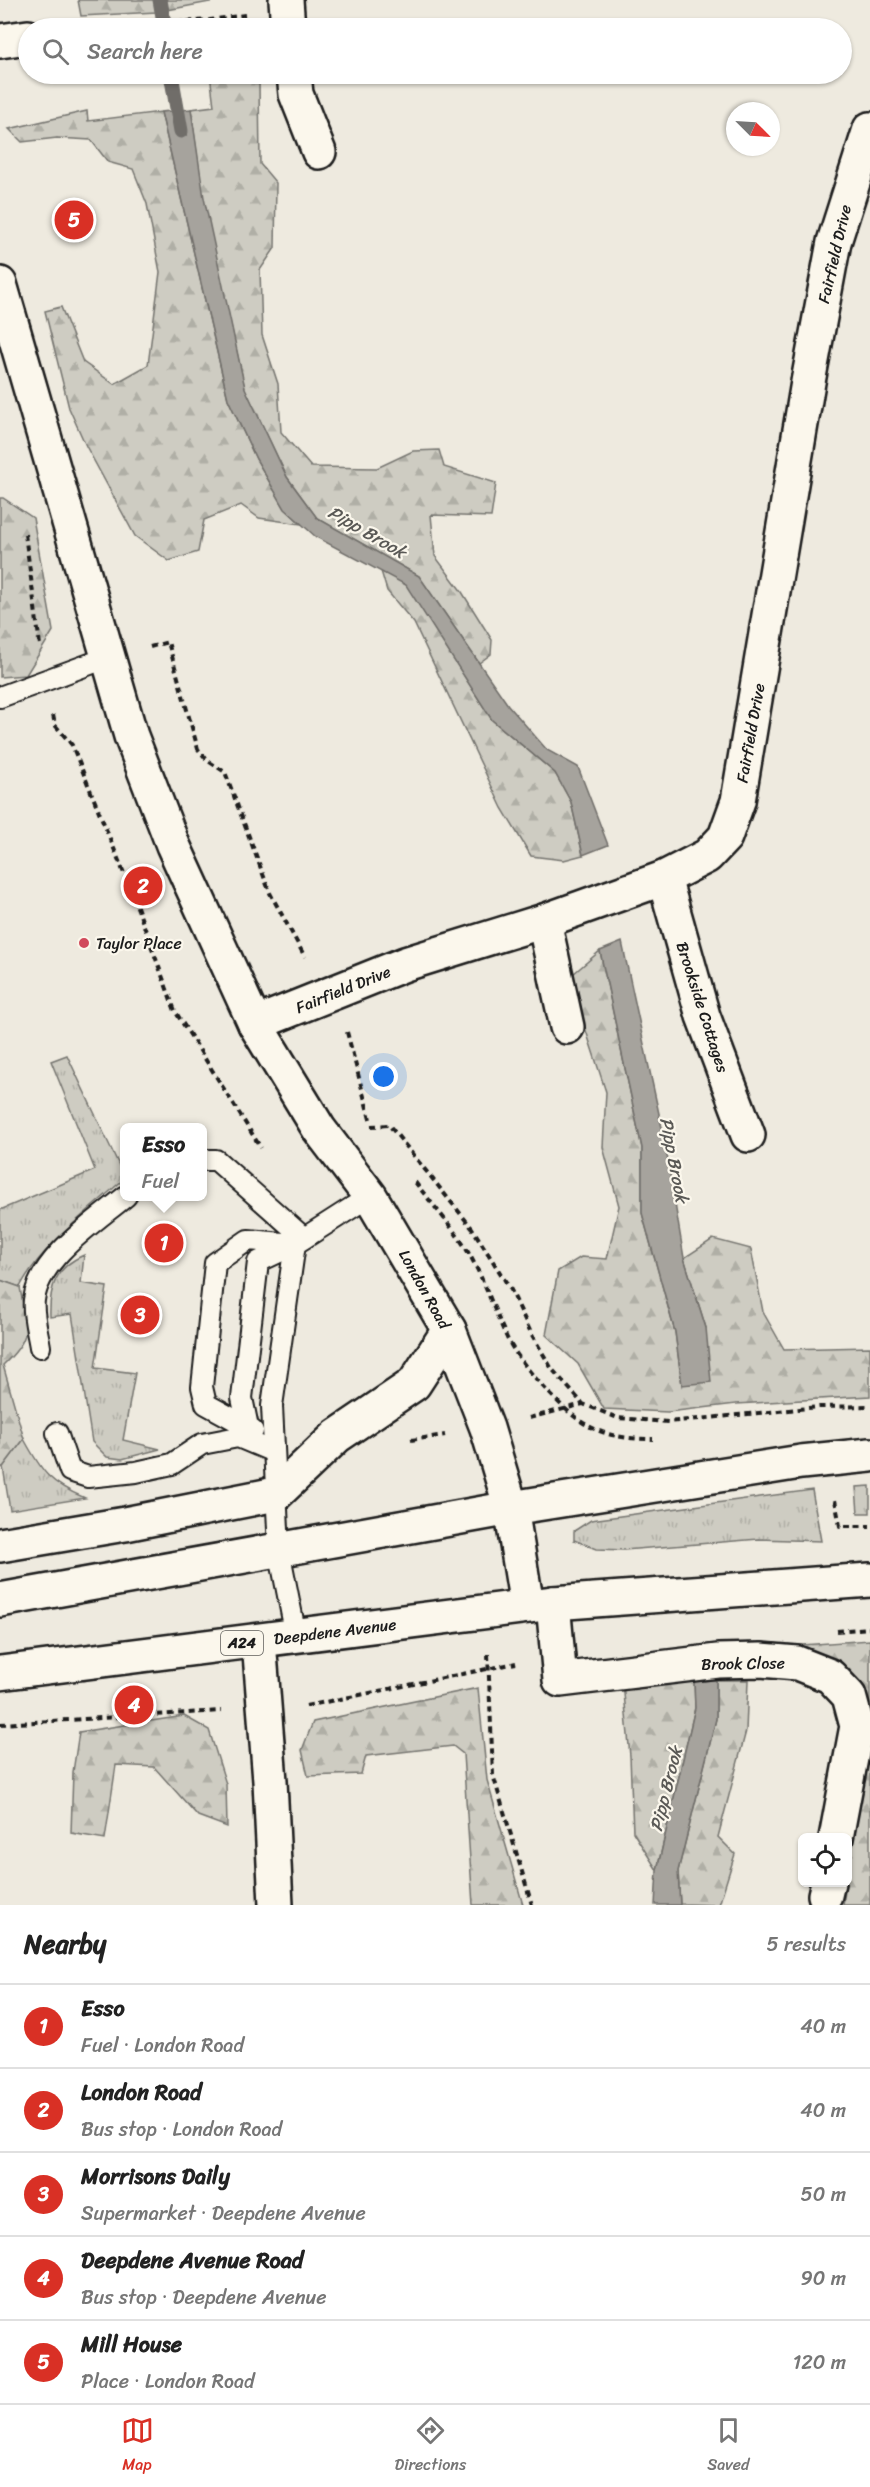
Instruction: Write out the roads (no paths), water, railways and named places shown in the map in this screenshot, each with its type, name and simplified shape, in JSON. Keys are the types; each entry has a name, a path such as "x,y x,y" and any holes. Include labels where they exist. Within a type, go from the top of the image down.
{"main road":[{"path":"286,0 287,18"},
{"path":"0,41 18,38"},
{"path":"295,84 296,94 319,152"},
{"name":"Fairfield Drive","path":"255,1024 405,964 544,921 664,878 707,856 725,837 738,801 808,382 834,242 870,129"},
{"name":"London Road","path":"0,284 131,736 173,845 255,1024 319,1129 370,1196 449,1330 487,1428 540,1605"},
{"name":"Brookside Cottages","path":"664,878 704,1016 748,1135"},
{"path":"544,921 567,1027"},
{"path":"0,1545 125,1524 276,1494 337,1436 414,1384 449,1330"},
{"path":"0,1600 511,1508 801,1462 870,1455"},
{"name":"A24","path":"540,1605 870,1580"},
{"name":"Deepdene Avenue","path":"0,1673 540,1605"},
{"name":"Brook Close","path":"540,1605 556,1656 560,1680 717,1662 761,1660 797,1663 830,1676 849,1696 857,1726 837,1833"},
{"path":"259,1641 276,1905"}],"lane":[{"path":"0,697 109,657"},
{"path":"209,1160 300,1241"},
{"path":"248,1427 242,1398 258,1262 300,1241 370,1196"},
{"path":"40,1347 34,1301 43,1272 69,1245 121,1201"},
{"path":"274,1452 248,1427 206,1404 202,1388 215,1263 248,1240 300,1241"},
{"path":"296,1636 279,1550 272,1406 300,1241"},
{"path":"57,1433 70,1471 88,1477 136,1472 172,1464 202,1444 238,1437 274,1452"}],"waterway":[{"name":"Pipp Brook","path":"160,0 163,18"},
{"name":"Pipp Brook","path":"173,84 181,131"}],"place":[{"name":"Mill House","path":"74,220"},
{"name":"London Road","path":"143,886"},
{"name":"Taylor Place","path":"84,943"},
{"name":"Esso","path":"164,1243"},
{"name":"Morrisons Daily","path":"140,1315"},
{"name":"Deepdene Avenue Road","path":"134,1705"}]}
